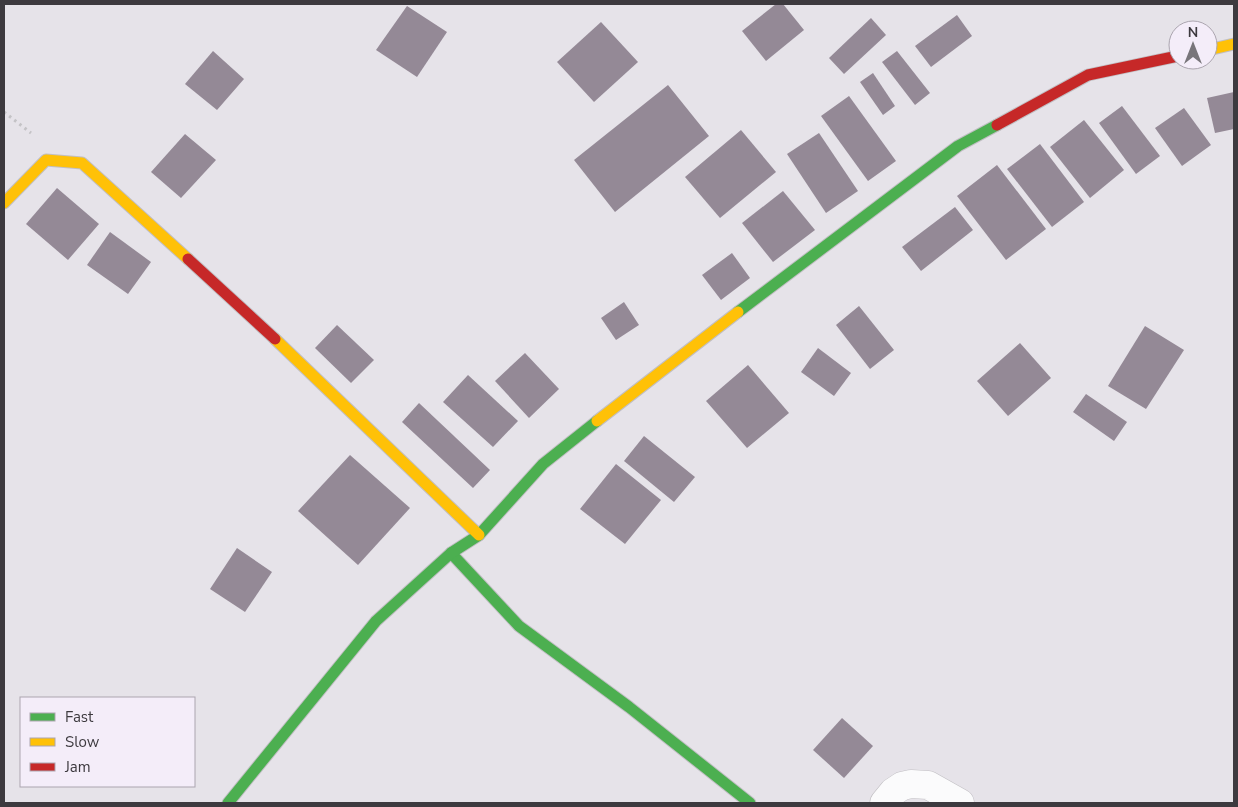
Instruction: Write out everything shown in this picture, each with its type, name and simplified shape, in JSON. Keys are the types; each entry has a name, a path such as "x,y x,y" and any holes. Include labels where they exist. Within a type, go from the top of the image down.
{"street":[{"path":"1218,48 1234,44"},
{"path":"228,803 376,621 451,553 479,535 543,464 657,374 958,146 1088,75 1168,58"},
{"path":"4,203 46,160 82,163 265,329 479,535"},
{"path":"451,553 519,626 628,707 750,803"},
{"path":"884,803 892,792 902,786 911,784 928,785 960,803"}],"building":[{"path":"776,4 783,4 804,30 766,61 742,31"},
{"path":"407,6 447,32 417,77 376,50"},
{"path":"957,15 972,36 931,67 915,46"},
{"path":"871,18 886,35 844,74 829,58"},
{"path":"601,22 638,62 594,102 557,62"},
{"path":"213,51 244,79 217,110 185,84"},
{"path":"897,51 930,93 915,105 882,62"},
{"path":"873,73 895,106 883,115 860,82"},
{"path":"668,85 709,136 615,212 574,160"},
{"path":"1234,92 1234,129 1215,133 1207,98"},
{"path":"849,96 896,161 868,181 821,116"},
{"path":"1122,106 1160,156 1136,174 1099,123"},
{"path":"1184,108 1211,145 1182,166 1155,128"},
{"path":"1084,120 1124,170 1090,198 1050,147"},
{"path":"741,130 776,172 720,218 685,177"},
{"path":"819,133 858,191 826,213 787,154"},
{"path":"185,134 216,160 181,198 151,172"},
{"path":"1040,144 1084,202 1052,227 1007,169"},
{"path":"997,165 1046,229 1006,260 957,196"},
{"path":"57,188 99,224 68,260 26,224"},
{"path":"783,191 815,230 773,262 742,223"},
{"path":"955,207 973,230 921,271 902,247"},
{"path":"110,232 151,262 128,294 87,265"},
{"path":"732,253 750,278 721,300 702,275"},
{"path":"624,302 639,325 616,340 601,318"},
{"path":"859,306 894,350 870,369 836,325"},
{"path":"337,325 374,360 351,383 315,348"},
{"path":"1145,326 1184,350 1146,409 1108,386"},
{"path":"1020,343 1051,378 1008,416 977,381"},
{"path":"818,348 851,373 834,396 801,372"},
{"path":"525,353 559,389 529,418 495,381"},
{"path":"748,365 789,413 747,448 706,401"},
{"path":"468,375 518,421 493,447 443,402"},
{"path":"1086,394 1127,422 1114,441 1073,412"},
{"path":"419,403 490,470 473,488 402,422"},
{"path":"644,436 695,477 674,502 624,461"},
{"path":"350,455 410,508 358,565 298,511"},
{"path":"616,464 661,500 625,544 580,509"},
{"path":"237,548 272,572 245,612 210,589"},
{"path":"842,718 873,746 844,778 813,750"}],"traffic: fast":[{"path":"738,312 958,146 997,125"},
{"path":"228,803 376,621 451,553 479,535 543,464 597,421"},
{"path":"451,553 519,626 629,707 750,803"}],"traffic: slow":[{"path":"1218,48 1234,44"},
{"path":"4,203 46,160 82,163 188,259"},
{"path":"597,421 738,312"},
{"path":"275,339 479,535"}],"traffic: jam":[{"path":"997,125 1088,75 1168,58"},
{"path":"188,259 275,339"}]}
